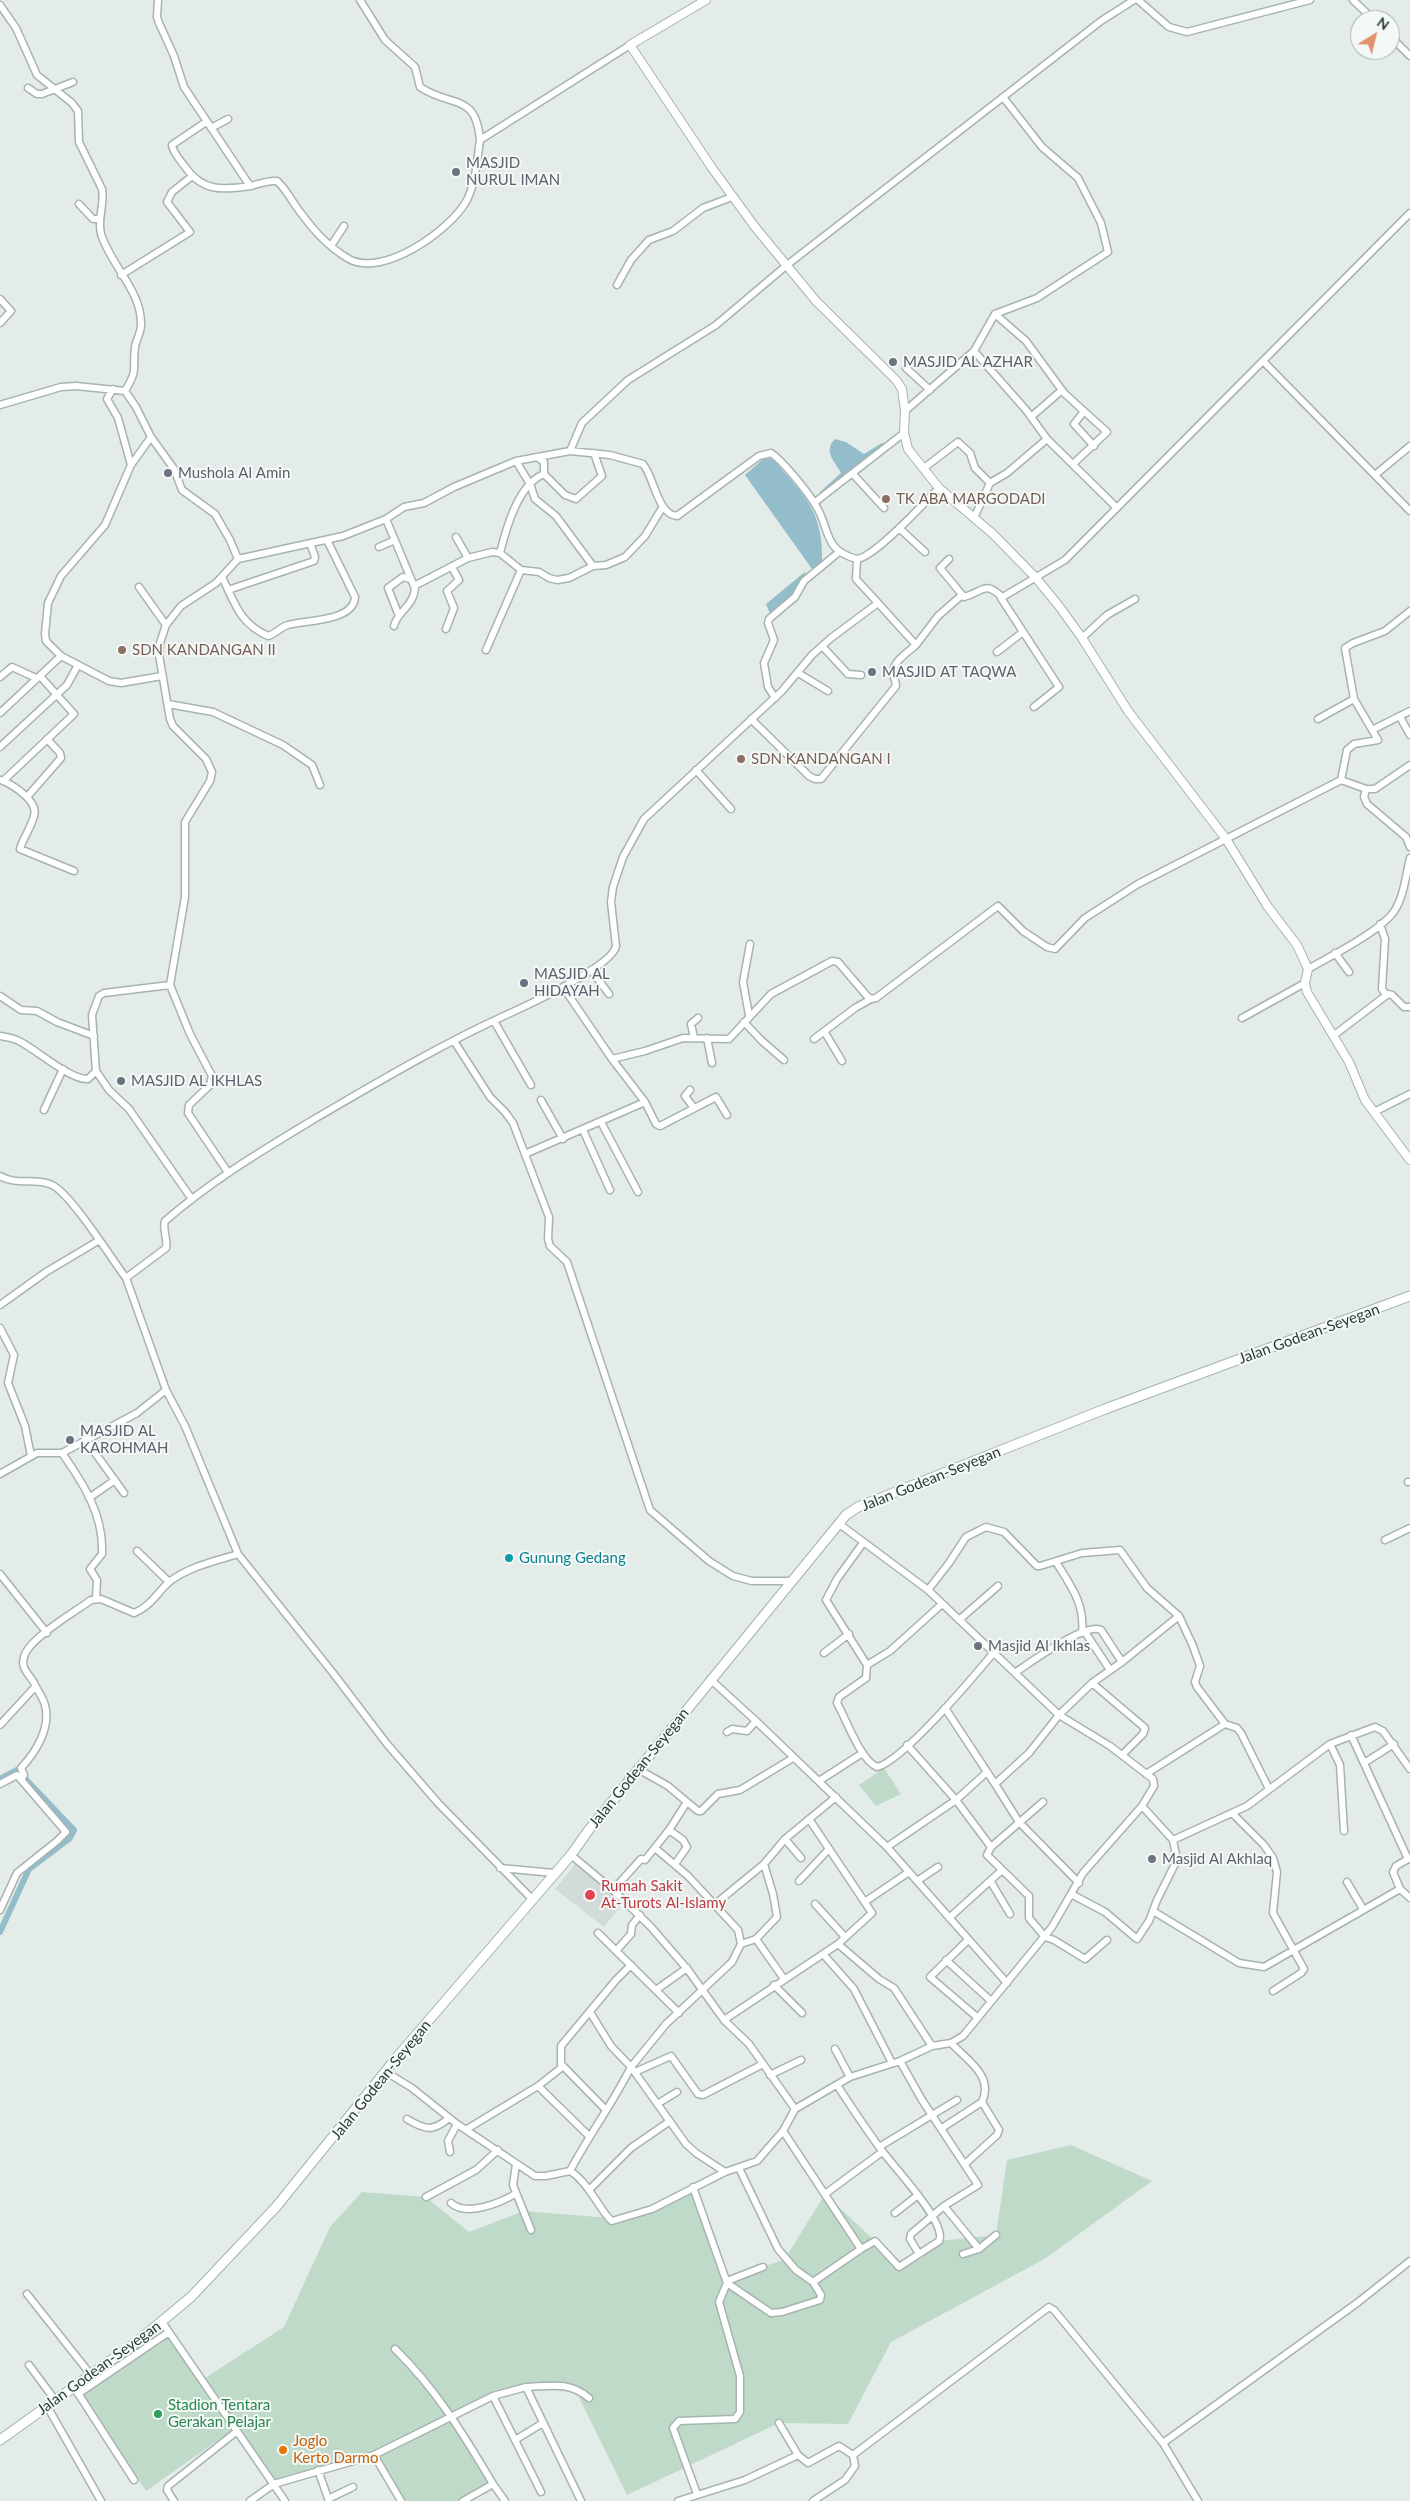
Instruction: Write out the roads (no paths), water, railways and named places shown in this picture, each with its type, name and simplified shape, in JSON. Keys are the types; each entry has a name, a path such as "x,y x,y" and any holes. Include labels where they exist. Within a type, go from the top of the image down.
{"main road":[{"name":"Jalan Godean-Seyegan","path":"0,2440 51,2403 76,2390 91,2375 192,2297 276,2208 386,2072 571,1855 710,1679 838,1523 858,1507 1050,1431 1410,1296"}],"street":[{"path":"158,0 157,17 174,56 184,86 250,186"},
{"path":"206,122 172,145 191,177 212,188 250,186 274,180 279,182 312,229 331,246 357,262 376,264 396,258 436,232 455,215 468,198 476,168 480,140 478,124 472,112 464,105 420,87 415,67 384,40 360,0"},
{"path":"480,140 630,45 706,0"},
{"path":"570,451 582,423 628,380 716,325 787,265 1101,21 1134,0"},
{"path":"1138,0 1169,27 1180,31 1195,30 1310,0"},
{"path":"1354,0 1364,10"},
{"path":"0,5 16,28 37,75 54,91 72,103 78,111 79,142 102,189 103,195 98,219 102,236 121,275 135,297 141,327 135,346 136,369 125,391"},
{"path":"630,45 732,197 816,301 896,380 902,389 905,410 904,433 908,449 940,488 993,534 1036,578 1082,638 1128,711 1226,839 1268,906 1297,944 1308,969 1305,983 1307,992 1352,1068 1365,1100 1409,1158"},
{"path":"1400,46 1410,56"},
{"path":"28,88 37,94 54,91 73,82"},
{"path":"905,410 974,351 996,314 1028,302 1053,289 1105,254 1108,248 1101,223 1078,178 1042,147 1004,97"},
{"path":"211,128 228,119"},
{"path":"121,275 190,232 167,202 172,192 191,177"},
{"path":"617,284 631,260 649,240 672,231 703,208 732,197"},
{"path":"79,204 93,220 98,219"},
{"path":"1002,597 1065,560 1410,213"},
{"path":"331,246 344,226"},
{"path":"0,299 11,311 0,322"},
{"path":"996,314 1026,342 1062,390 1107,432 1073,464"},
{"path":"974,351 1031,417 1047,439 1118,508"},
{"path":"1263,361 1410,511"},
{"path":"906,368 930,390"},
{"path":"0,405 61,387 113,388 125,391 136,407 151,437 174,469 182,490 215,514 230,540 238,559"},
{"path":"113,388 107,400 118,418 131,465"},
{"path":"1031,417 1062,390"},
{"path":"1083,410 1074,424 1094,446"},
{"path":"814,503 904,433"},
{"path":"151,437 131,465 105,525 63,572 48,603 45,638 61,656 112,682 162,676"},
{"path":"974,518 990,483 1007,473 1047,439"},
{"path":"924,468 958,442 970,453 975,468 990,483"},
{"path":"1375,475 1410,446"},
{"path":"227,1171 188,1114 189,1105 208,1088 212,1076 190,1034 170,985 185,897 185,822 210,781 212,772 206,759 173,726 169,716 162,676 160,643 166,625 181,606 222,577 238,559 327,540 386,519 404,507 424,504 454,487 516,461 570,451 622,457 643,464 652,478 662,508 669,515 680,515 759,456 768,453 773,455 814,503 830,543 838,552 857,559 864,557 899,528 940,488"},
{"path":"537,457 544,462 544,474 570,499 576,499 602,476 594,453"},
{"path":"516,461 530,484 535,499 556,516 593,566"},
{"path":"500,553 511,513 530,484 544,474"},
{"path":"852,474 884,508"},
{"path":"394,626 399,616 411,602 416,586 468,558 492,552 500,553 521,570 539,572 549,578 558,580 570,578 593,566 606,565 625,557 645,536 662,508"},
{"path":"386,519 410,579 416,586"},
{"path":"899,528 925,552"},
{"path":"456,537 468,558"},
{"path":"222,577 236,610 253,627 268,636 275,634 283,626 308,623 344,613 351,607 355,597 327,540"},
{"path":"379,547 395,540"},
{"path":"228,590 314,562 315,557 310,543"},
{"path":"775,698 768,687 764,663 765,655 774,640 768,622 769,619 795,597 804,581 838,552"},
{"path":"857,559 856,579 916,645"},
{"path":"949,559 940,568 962,595 966,597 990,587 1002,597 1001,600 1059,687 1034,707"},
{"path":"446,629 454,608 447,591 459,580 452,567"},
{"path":"486,650 521,570"},
{"path":"399,616 388,588 403,577 410,579"},
{"path":"139,587 166,625"},
{"path":"752,719 809,776 821,779 896,686 893,675 902,656 916,645 938,616 962,595"},
{"path":"1082,638 1107,615 1135,599"},
{"path":"126,1278 166,1248 164,1224 191,1198 227,1171 391,1074 563,987 610,956 616,949 611,894 617,870 630,844 650,812 775,698 822,646 878,603"},
{"path":"1341,780 1347,750 1354,744 1376,742 1377,737 1354,699 1345,648 1354,642 1384,631 1410,611"},
{"path":"997,652 1023,632"},
{"path":"822,646 848,674 861,675"},
{"path":"0,713 61,656"},
{"path":"0,748 58,694 70,680 78,665"},
{"path":"0,677 12,667 38,677 58,694 74,714 2,780 27,798 32,803 35,813 20,849 74,871"},
{"path":"798,673 828,691"},
{"path":"1318,719 1354,699"},
{"path":"168,704 213,712 283,745 312,766 320,785"},
{"path":"1372,730 1410,711"},
{"path":"1400,716 1410,735"},
{"path":"27,798 61,758 60,753 47,739"},
{"path":"814,1039 871,999 880,995 998,906 1023,931 1047,947 1055,949 1085,918 1121,894 1226,839 1341,780 1366,789 1375,789 1410,765"},
{"path":"696,770 731,809"},
{"path":"1366,789 1364,797 1367,804 1406,836 1410,847"},
{"path":"1308,969 1392,915 1397,907 1410,858"},
{"path":"1380,924 1385,939 1382,989 1386,995"},
{"path":"749,1016 744,982 750,944"},
{"path":"1334,953 1349,972"},
{"path":"612,1059 645,1051 677,1039 729,1039 749,1016 781,987 834,960 838,962 871,999"},
{"path":"591,970 609,994"},
{"path":"1242,1018 1305,983"},
{"path":"170,985 99,996 92,1014 96,1071 109,1090 129,1109 191,1198"},
{"path":"563,987 612,1059 645,1102 656,1124 660,1126 716,1097 727,1116"},
{"path":"1334,1036 1386,995 1391,994 1404,1007 1410,1007"},
{"path":"0,996 22,1010 38,1011 57,1022 94,1036"},
{"path":"694,1038 691,1024 698,1018"},
{"path":"494,1021 531,1085"},
{"path":"744,1022 784,1060"},
{"path":"824,1031 842,1061"},
{"path":"0,1036 18,1040 63,1069 85,1080 96,1071"},
{"path":"707,1038 712,1063"},
{"path":"454,1041 490,1097 510,1117 549,1217 549,1243 567,1262 650,1510 709,1561 733,1576 752,1581 791,1581"},
{"path":"44,1110 63,1069"},
{"path":"690,1090 685,1096 694,1108"},
{"path":"1374,1112 1410,1094"},
{"path":"541,1100 563,1139"},
{"path":"525,1154 645,1102"},
{"path":"601,1122 638,1192"},
{"path":"584,1130 610,1190"},
{"path":"0,1176 12,1181 38,1180 54,1186 68,1198 126,1278 166,1390 185,1426 238,1554 387,1744 500,1868 532,1899"},
{"path":"0,1304 46,1272 98,1241"},
{"path":"0,1328 14,1354 8,1383 26,1426 31,1456"},
{"path":"0,1474 18,1466 31,1456 44,1452 62,1453 85,1439 137,1413 166,1390"},
{"path":"85,1439 124,1493"},
{"path":"62,1453 84,1486 98,1520 102,1554 90,1569 97,1580 96,1598"},
{"path":"90,1498 115,1480"},
{"path":"386,2072 412,2088 457,2124 535,2176 546,2176 570,2171 577,2174 590,2189 608,2219 612,2221 652,2209 725,2172 757,2161 783,2132 795,2109 850,2077 900,2061 932,2046 951,2042 963,2036 1045,1937 1062,1913 1083,1873 1142,1806 1155,1783 1122,1755 1059,1714 928,1590 838,1523"},
{"path":"928,1590 966,1537 986,1527 1004,1532 1037,1566 1045,1566 1082,1553 1120,1550 1147,1588 1179,1616 1194,1646 1200,1666 1195,1682 1197,1687 1226,1724 1237,1728 1241,1733 1269,1789"},
{"path":"1385,1540 1410,1528"},
{"path":"863,1543 837,1579 826,1600 868,1665 866,1678 837,1701 861,1754 874,1766 880,1766 907,1745 945,1708 995,1652"},
{"path":"137,1550 169,1582"},
{"path":"96,1598 134,1613 147,1606 169,1582 185,1572 238,1554"},
{"path":"1056,1562 1080,1601 1083,1633 1110,1670"},
{"path":"0,1574 47,1633"},
{"path":"960,1620 998,1586"},
{"path":"23,1778 21,1769 33,1755 42,1737 46,1711 45,1704 26,1674 23,1658 34,1642 96,1598"},
{"path":"868,1665 890,1651 942,1604"},
{"path":"995,1784 1029,1753 1059,1714 1092,1684 1179,1616"},
{"path":"1016,1672 1069,1638 1094,1628 1101,1630 1122,1662"},
{"path":"824,1653 849,1634"},
{"path":"710,1679 887,1847 1007,1983"},
{"path":"1092,1684 1145,1728 1143,1734 1122,1755"},
{"path":"0,1725 35,1687"},
{"path":"945,1708 1019,1822 1079,1883"},
{"path":"727,1732 732,1729 746,1731 756,1721"},
{"path":"1146,1774 1226,1724"},
{"path":"1173,1840 1246,1806 1330,1744 1377,1727 1394,1744 1410,1769"},
{"path":"1351,1735 1409,1859 1396,1866 1393,1872 1400,1889 1410,1898"},
{"path":"1330,1744 1340,1765 1344,1831"},
{"path":"1364,1764 1394,1744"},
{"path":"907,1745 956,1800 991,1847"},
{"path":"818,1781 861,1754"},
{"path":"638,1769 668,1786 698,1811 718,1794 740,1790 793,1758"},
{"path":"887,1847 956,1800 987,1772"},
{"path":"0,1784 16,1775 23,1778 66,1832 17,1873 0,1910"},
{"path":"714,1905 764,1864 785,1839 836,1798"},
{"path":"613,1890 641,1859 645,1860 669,1830 687,1802"},
{"path":"1043,1802 991,1847 987,1855 1001,1871 1029,1896 1029,1918 1045,1937 1054,1940 1085,1959 1107,1940"},
{"path":"1071,1894 1105,1912 1135,1939 1150,1921 1157,1900 1177,1860 1173,1840 1142,1806"},
{"path":"1232,1812 1264,1844 1273,1858 1277,1872 1273,1913 1304,1971 1273,1991"},
{"path":"724,2020 838,1944 872,1913 866,1900 828,1850 809,1819"},
{"path":"669,1830 683,1840 688,1847 674,1864"},
{"path":"785,1839 801,1858"},
{"path":"570,2171 589,2136 666,2024 732,1962 741,1944 738,1930 692,1880 655,1848"},
{"path":"798,1881 828,1850"},
{"path":"571,1855 640,1915 686,1968 724,2020 749,2044 795,2109"},
{"path":"741,1944 756,1939 777,1917 764,1864"},
{"path":"917,1881 938,1867"},
{"path":"500,1868 554,1873"},
{"path":"949,1918 1001,1871"},
{"path":"866,1900 909,1872"},
{"path":"991,1882 1010,1914"},
{"path":"1346,1882 1363,1909"},
{"path":"1154,1911 1239,1963 1264,1967 1294,1952 1363,1909 1400,1889"},
{"path":"815,1904 846,1937"},
{"path":"616,1950 631,1934 632,1925 640,1915"},
{"path":"598,1933 679,2013"},
{"path":"756,1939 784,1979"},
{"path":"968,1940 930,1978 978,2018"},
{"path":"838,1944 880,1979 894,1988 932,2046"},
{"path":"822,1954 854,1989 892,2063"},
{"path":"946,1960 991,2001"},
{"path":"606,2110 562,2065 561,2046 616,1980 631,1965"},
{"path":"656,1990 686,1968"},
{"path":"774,1986 802,2013"},
{"path":"590,2012 612,2046 633,2070 696,2153 725,2172"},
{"path":"942,2128 982,2102 986,2094 986,2081 951,2042"},
{"path":"835,2049 850,2077"},
{"path":"633,2070 671,2056 698,2094 702,2095 763,2064"},
{"path":"770,2075 801,2060"},
{"path":"900,2061 933,2116 966,2163 978,2185 944,2206 910,2236 919,2254"},
{"path":"467,2129 538,2086 562,2065"},
{"path":"813,2282 875,2241 898,2267 941,2238 932,2215 881,2149 837,2085"},
{"path":"538,2086 589,2136"},
{"path":"657,2104 677,2092"},
{"path":"825,2194 881,2149 956,2100"},
{"path":"966,2163 999,2133 982,2102"},
{"path":"407,2119 420,2127 428,2128 439,2126 449,2118"},
{"path":"590,2189 631,2148 670,2121"},
{"path":"450,2152 448,2138 457,2124"},
{"path":"783,2132 861,2249"},
{"path":"426,2197 476,2170 498,2150"},
{"path":"516,2164 513,2185 531,2230"},
{"path":"693,2187 727,2282 767,2311 775,2314 820,2300 821,2295 813,2282 796,2270 778,2249 739,2168"},
{"path":"451,2203 464,2209 499,2202 516,2194"},
{"path":"895,2213 918,2195"},
{"path":"944,2206 979,2248"},
{"path":"962,2254 979,2248 996,2235"},
{"path":"1163,2443 1356,2303 1410,2261"},
{"path":"697,2497 673,2428 679,2421 735,2420 739,2414 740,2376 719,2302 727,2282 763,2267"},
{"path":"27,2294 91,2375"},
{"path":"853,2455 1049,2307 1054,2310 1163,2443 1198,2501"},
{"path":"162,2322 285,2501"},
{"path":"134,2480 76,2390 169,2332"},
{"path":"395,2349 418,2372 452,2416 505,2501"},
{"path":"29,2365 51,2403 101,2501"},
{"path":"250,2501 274,2484 374,2455 493,2396 526,2387 568,2386 579,2390 589,2398"},
{"path":"526,2387 581,2501"},
{"path":"493,2396 541,2492"},
{"path":"515,2440 543,2423"},
{"path":"779,2423 798,2454 808,2462 840,2446 853,2455 855,2466 848,2477 813,2501"},
{"path":"174,2501 166,2490 168,2486 236,2432"},
{"path":"678,2501 697,2497 745,2480 798,2454"},
{"path":"374,2455 401,2501"},
{"path":"318,2470 329,2500 353,2487"},
{"path":"463,2501 493,2484"}],"water":[{"path":"835,439 846,442 864,454 882,443 889,443 821,495 820,492 841,473 830,452"},
{"path":"772,458 810,505 820,530 822,564 812,569 745,475 763,459"},
{"path":"806,571 796,596 771,616 766,604"}],"waterway":[{"path":"0,1779 17,1770 74,1830 70,1838 29,1869 0,1932"}],"place":[{"name":"MASJID NURUL IMAN","path":"456,172"},
{"name":"MASJID AL AZHAR","path":"893,362"},
{"name":"Mushola Al Amin","path":"168,473"},
{"name":"TK ABA MARGODADI","path":"886,499"},
{"name":"SDN KANDANGAN II","path":"122,650"},
{"name":"MASJID AT TAQWA","path":"872,672"},
{"name":"SDN KANDANGAN I","path":"741,759"},
{"name":"MASJID AL HIDAYAH","path":"524,983"},
{"name":"MASJID AL IKHLAS","path":"121,1081"},
{"name":"MASJID AL KAROHMAH","path":"70,1440"},
{"name":"Gunung Gedang","path":"509,1558"},
{"name":"Masjid Al Ikhlas","path":"978,1646"},
{"name":"Masjid Al Akhlaq","path":"1152,1859"},
{"name":"Rumah Sakit At-Turots Al-Islamy","path":"590,1895"},
{"name":"Stadion Tentara Gerakan Pelajar","path":"158,2414"},
{"name":"Joglo Kerto Darmo","path":"283,2450"}]}
